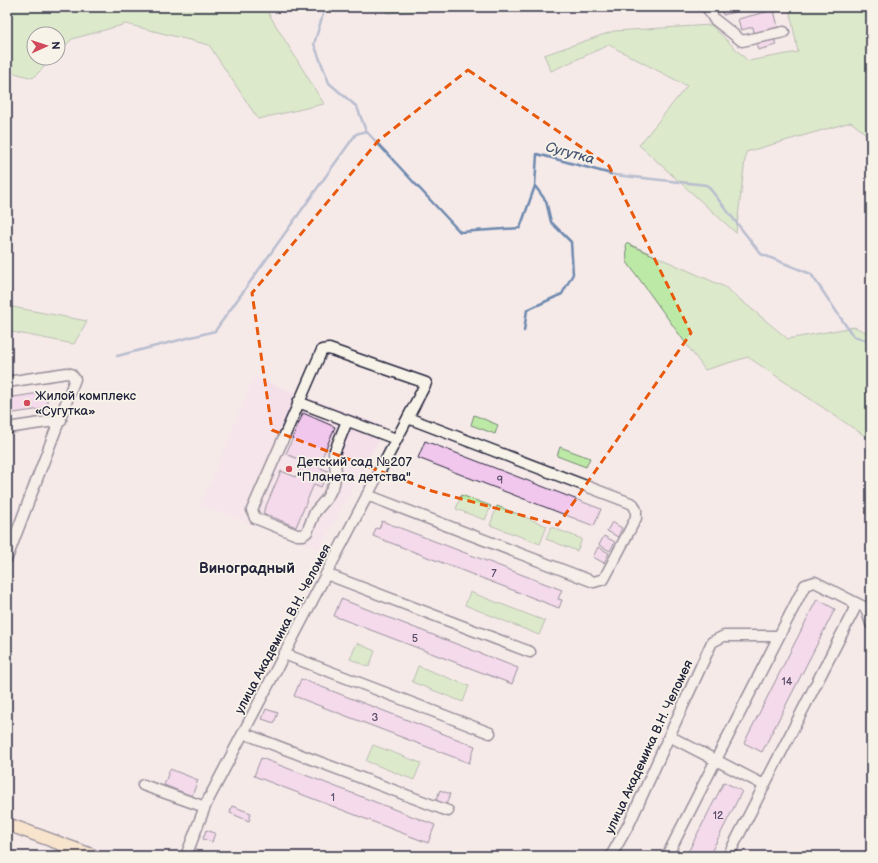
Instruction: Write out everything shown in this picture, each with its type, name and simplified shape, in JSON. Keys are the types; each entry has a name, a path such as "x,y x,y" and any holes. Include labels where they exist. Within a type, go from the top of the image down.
{"main road":[{"path":"7,824 94,856"},
{"path":"7,831 74,856"}],"street":[{"path":"708,7 714,19 742,41 784,32"},
{"name":"улица Академика В.Н. Челомея","path":"186,856 205,806 426,383 326,348 320,352 298,402"},
{"path":"7,382 71,374 75,379 75,384 7,558"},
{"path":"348,421 335,450 335,479 330,493 315,512 307,532 303,535 297,535 257,520 252,510 298,402 396,439"},
{"path":"368,496 594,582 604,579 636,518 636,510 633,504 408,418"},
{"path":"7,428 61,420"},
{"path":"326,574 530,652"},
{"path":"666,856 805,585 808,583 818,583 866,608 871,624"},
{"path":"728,856 854,610 854,605 850,600"},
{"name":"улица Академика В.Н. Челомея","path":"611,856 630,822 709,648 716,638 724,636 779,636"},
{"path":"284,654 490,733"},
{"path":"243,733 448,811"},
{"path":"669,736 764,785"},
{"path":"143,785 205,806"}],"highlighted area":[{"path":"468,70 609,166 691,333 558,525 432,491 272,430 252,293 378,141"}],"shaded area":[{"name":"Детский сад №207 \"Планета детства\"","path":"254,377 386,427 319,550 201,505"}],"green space":[{"path":"7,7 272,7 267,11 324,104 258,119 209,45 126,24 72,39 66,45 66,26 26,26 26,66 45,66 33,78 7,71"},
{"path":"381,7 469,7 387,13"},
{"path":"789,7 871,7 871,138 851,122 746,152 736,233 639,145 687,86 609,45 551,71 544,55 614,31 711,25 748,61 798,52"},
{"path":"626,243 725,287 788,339 854,327 871,334 871,440 748,357 705,370 627,262"},
{"path":"7,306 87,321 74,344 7,331"},
{"path":"474,415 498,425 495,434 471,425"},
{"path":"560,447 590,458 586,467 557,456"},
{"path":"461,495 491,506 485,520 456,509"},
{"path":"497,506 547,526 540,544 490,525"},
{"path":"551,527 582,539 577,551 546,539"},
{"path":"470,592 545,621 539,635 465,605"},
{"path":"357,643 375,651 369,667 350,659"},
{"path":"418,666 469,686 463,702 412,682"},
{"path":"373,745 421,763 414,780 366,761"}],"building":[{"path":"721,7 754,7 723,15"},
{"path":"774,10 778,27 754,33 753,27 741,30 738,19"},
{"path":"774,38 776,45 758,50 756,43"},
{"name":"Жилой комплекс «Сугутка»","path":"46,392 48,408 7,414 7,398"},
{"path":"303,413 335,427 318,467 328,471 321,487 314,484 296,527 263,513 281,471 296,477 303,461 286,454"},
{"path":"425,441 601,509 594,526 418,458"},
{"path":"382,521 562,590 558,599 562,600 559,608 373,536 376,528 379,529"},
{"path":"612,522 622,528 618,537 607,531"},
{"path":"604,536 615,542 610,551 599,545"},
{"path":"598,547 609,553 604,563 593,557"},
{"path":"341,599 518,668 512,684 334,616"},
{"path":"817,599 835,609 762,752 744,743"},
{"path":"301,679 475,746 469,763 294,696"},
{"path":"266,709 278,713 274,723 262,719"},
{"path":"261,758 435,825 428,843 254,776"},
{"path":"170,769 198,780 192,796 164,785"},
{"path":"724,782 742,791 724,827 709,856 686,856"},
{"path":"440,790 450,794 446,805 436,801"},
{"path":"232,806 251,813 249,821 230,813"},
{"path":"206,830 215,833 212,842 203,839"}],"waterway":[{"name":"Сугутка","path":"324,7 314,44 329,83 357,107 366,131 460,232 520,228 535,186 537,154 615,175 707,185 761,254 811,274 853,336 871,342"},
{"path":"117,356 215,331 356,134 366,131"},
{"path":"524,331 527,310 562,294 573,274 571,242 551,222 546,201 535,186"}],"place":[{"name":"Жилой комплекс «Сугутка»","path":"27,403"},
{"name":"Детский сад №207 \"Планета детства\"","path":"289,469"}],"district":[{"name":"Виноградный","path":"247,568"}]}
